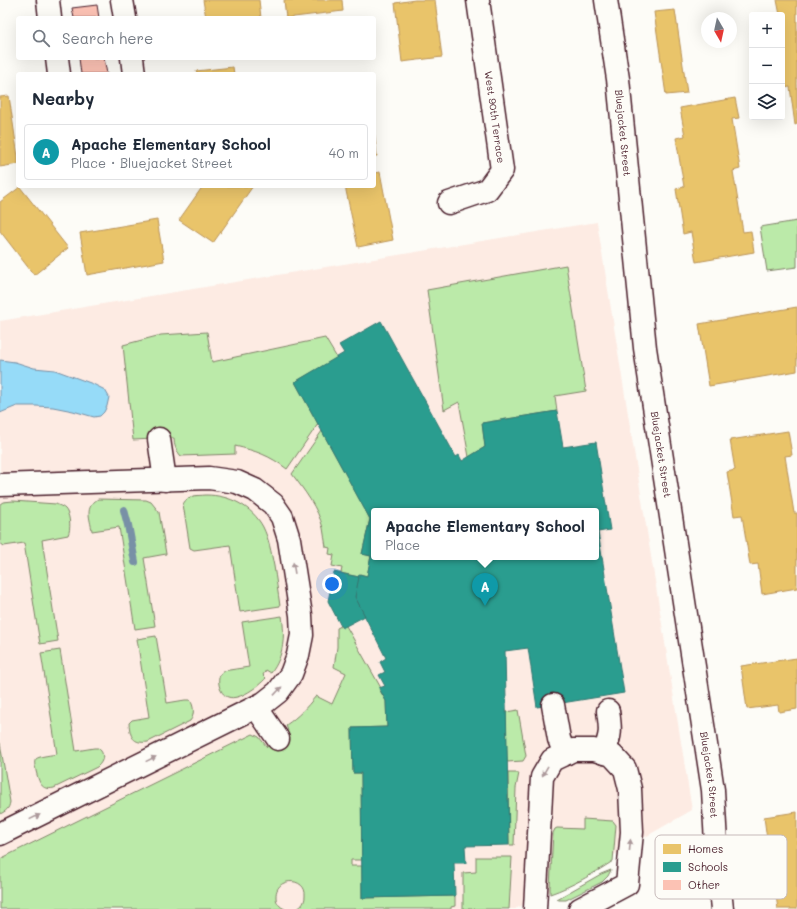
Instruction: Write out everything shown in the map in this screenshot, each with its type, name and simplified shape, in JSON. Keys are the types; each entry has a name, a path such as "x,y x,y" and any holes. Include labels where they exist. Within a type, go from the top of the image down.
{"street":[{"path":"48,0 50,16"},
{"path":"122,0 125,16"},
{"name":"West 90th Terrace","path":"449,203 488,190 502,170 478,0"},
{"name":"Bluejacket Street","path":"606,0 618,79 645,348 713,790 716,835"},
{"path":"57,60 59,72"},
{"path":"132,60 134,72"},
{"path":"159,439 166,480"},
{"path":"0,485 210,478 237,482 255,490 273,504 282,517 289,539 301,615 302,636 298,655 291,674 278,692 264,703 0,834"},
{"path":"553,705 559,739 565,754"},
{"path":"256,707 278,739"},
{"path":"604,753 610,730 608,711"},
{"path":"535,909 542,777 552,760 573,750 594,750 612,755 625,769 630,789 632,832 627,884 580,909"},
{"name":"Bluejacket Street","path":"721,899 722,909"}],"shaded area":[{"path":"597,222 692,810 564,884 515,909 0,909 0,321"}],"green space":[{"path":"797,221 797,267 767,271 760,227"},
{"path":"566,265 586,391 555,396 557,411 482,423 485,447 469,457 459,402 444,410 427,290"},
{"path":"207,332 212,362 325,338 337,358 295,382 318,424 287,469 262,454 235,446 235,454 181,456 174,443 174,438 133,440 123,345 161,335"},
{"path":"322,431 370,519 362,554 371,556 367,576 360,574 359,577 341,573 342,568 332,566 334,555 329,554 330,548 326,547 323,528 318,513 292,474"},
{"path":"206,495 223,497 239,503 253,513 263,527 270,546 280,606 240,612 230,545 194,550 190,548 183,504 190,497"},
{"path":"98,499 146,500 151,502 159,512 166,554 144,558 155,626 135,629 119,527 92,531 89,509"},
{"path":"13,501 56,504 64,508 68,514 70,526 68,535 42,540 58,641 40,644 24,543 4,546 0,543 0,504 3,502"},
{"path":"282,616 283,638 281,653 279,660 271,673 266,670 263,675 266,678 254,689 243,695 233,698 222,693 219,685 219,677 223,671 249,667 242,622"},
{"path":"345,624 381,688 379,689 386,701 387,727 352,728 353,773 361,773 362,860 351,860 351,866 362,866 362,898 455,896 455,906 451,907 451,909 297,909 304,902 304,890 301,885 296,882 285,882 280,885 277,890 276,897 280,906 285,909 0,909 0,859 253,734 259,737 267,747 288,731 286,725 302,712 316,696 332,704 346,673 334,667 337,647 337,628"},
{"path":"156,636 167,703 190,700 193,713 190,721 148,742 139,742 131,736 129,723 132,720 149,717 137,639"},
{"path":"60,650 76,751 98,748 102,752 103,757 97,767 50,789 41,785 35,763 35,760 38,758 57,754 41,653"},
{"path":"518,710 526,756 523,761 507,762 506,712"},
{"path":"0,743 10,802 7,810 0,814"},
{"path":"508,773 519,773 516,788 514,845 509,845"},
{"path":"583,819 613,821 616,825 613,861 583,879 550,894 553,833 557,828 583,829"},
{"path":"476,857 512,857 509,909 463,909 463,873 476,872"},
{"path":"611,870 602,882 566,900 557,899 601,874"}],"water":[{"path":"0,360 15,362 34,368 55,370 93,384 105,390 109,397 107,406 100,416 94,417 53,407 36,406 17,406 0,413"}],"building: Homes":[{"path":"203,0 259,0 261,16 206,16"},
{"path":"284,0 342,0 343,11 302,16 286,16"},
{"path":"415,0 435,0 442,57 402,62 395,3"},
{"path":"777,0 797,0 797,124 795,125 790,87 785,88 785,12 779,12"},
{"path":"675,10 687,93 666,95 654,12"},
{"path":"233,67 234,72 196,72"},
{"path":"9,96 16,143 16,164 0,167 0,97"},
{"path":"735,98 739,118 732,119 740,169 733,171 743,232 751,231 754,252 696,262 691,232 683,234 676,189 684,187 676,138 685,136 680,108"},
{"path":"380,172 393,240 358,247 345,188 376,188 376,173"},
{"path":"21,188 68,248 34,275 0,231 0,202"},
{"path":"202,188 252,188 213,243 179,220"},
{"path":"157,220 164,261 87,275 80,233"},
{"path":"797,307 797,371 709,386 699,324"},
{"path":"788,431 792,455 785,456 794,513 797,513 797,588 762,594 758,564 750,565 742,515 734,516 727,472 735,470 730,440"},
{"path":"797,658 797,709 779,712 778,705 747,709 741,666"},
{"path":"797,812 797,909 778,909 776,899 787,899 787,835 766,835 764,817"}],"building: Schools":[{"path":"381,321 456,457 459,455 462,461 485,447 482,423 557,411 563,447 596,442 610,530 599,532 599,508 371,508 371,556 362,554 370,519 295,382 344,353 339,345"},
{"path":"599,538 624,693 537,707 528,648 505,651 509,845 465,846 466,863 454,863 455,896 362,898 361,773 353,773 352,728 387,727 386,701 379,688 385,686 379,675 385,672 380,662 386,658 355,597 359,574 367,576 371,556 371,560 599,560"},
{"path":"334,572 359,577 355,597 365,616 342,628 328,601"}],"building: Other":[{"path":"97,5 99,16 74,16 72,8"},
{"path":"79,60 104,60 107,72 81,72"}],"waterway":[{"path":"124,510 135,562"}],"place":[{"name":"Apache Elementary School","path":"485,606"}]}
